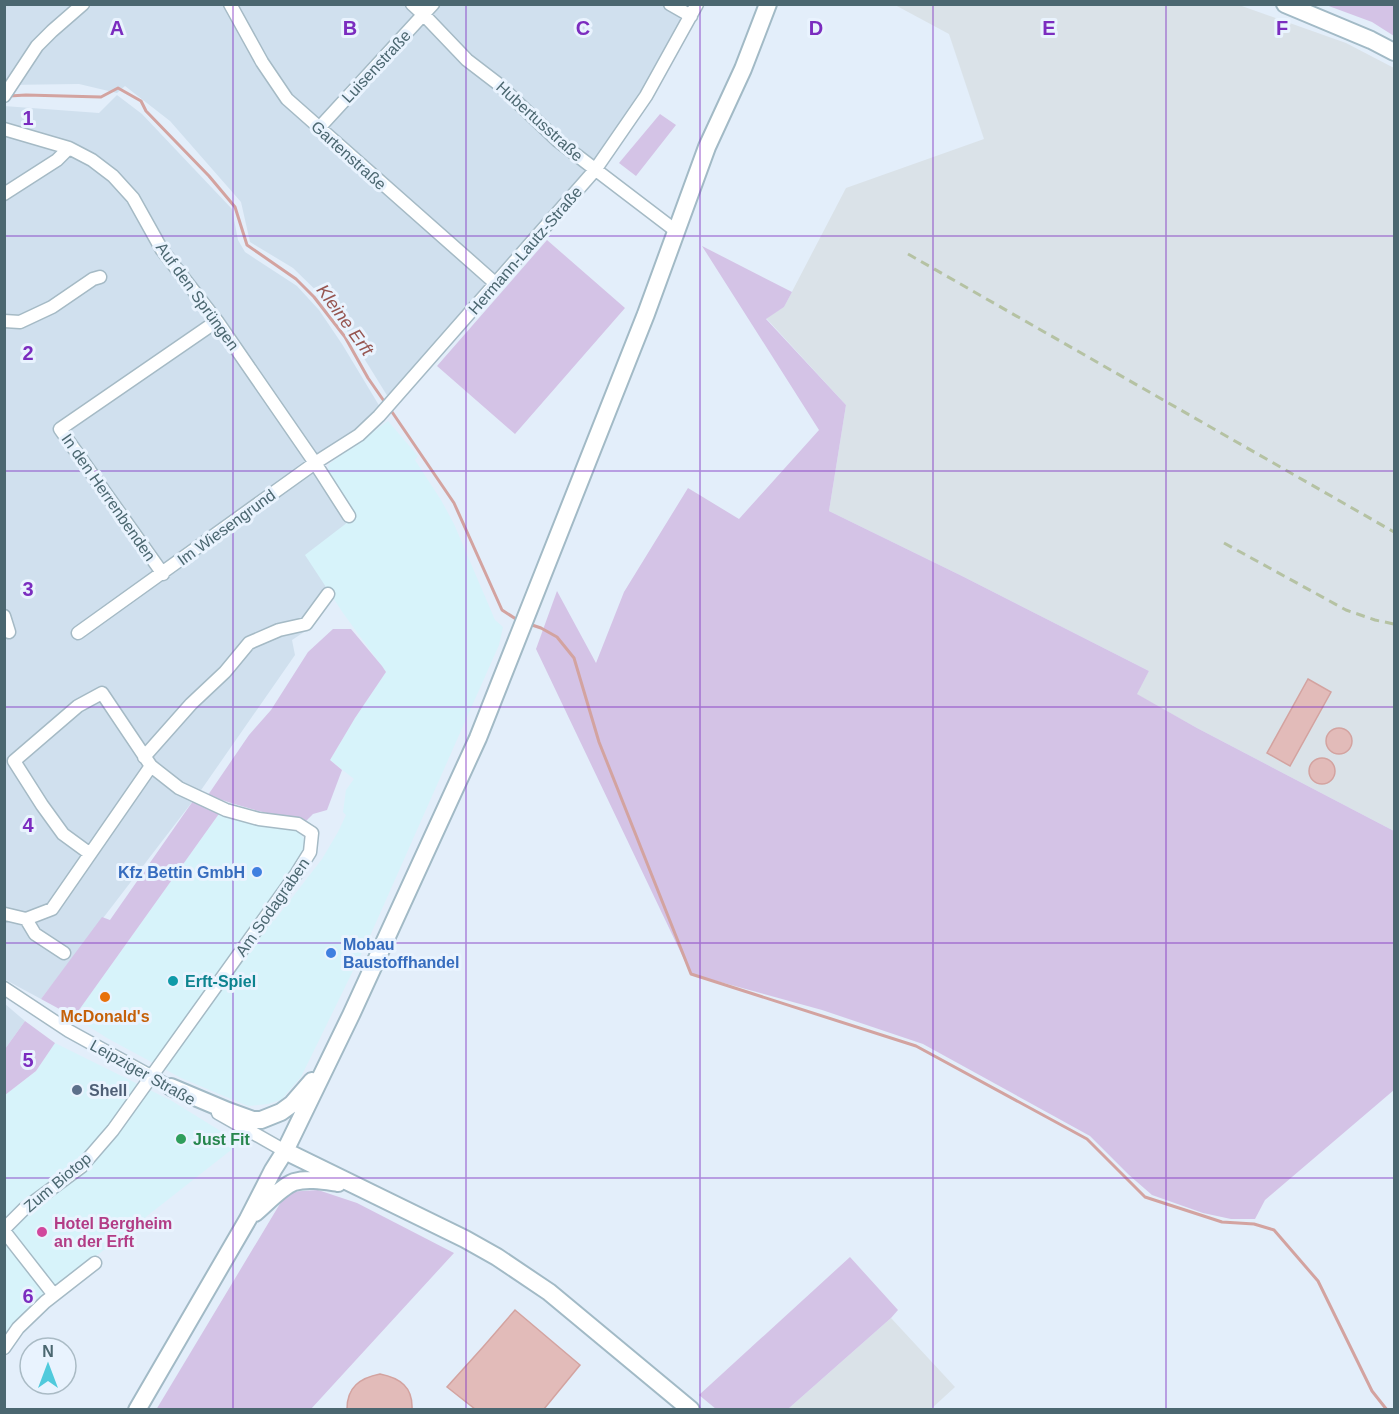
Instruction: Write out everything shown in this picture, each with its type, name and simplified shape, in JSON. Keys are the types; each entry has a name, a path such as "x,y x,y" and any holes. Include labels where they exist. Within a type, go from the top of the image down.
{"main road":[{"path":"137,1410 285,1151 351,1016 478,738 641,325 707,147 743,69 768,4"},
{"path":"1285,4 1395,52"},
{"path":"171,1087 228,1111 253,1120 261,1120 281,1112 292,1104 326,1065"},
{"path":"285,1151 497,1257 549,1292 691,1410"},
{"path":"248,1219 292,1183 311,1180 351,1184"}],"street":[{"path":"7,89 37,46 82,4"},
{"name":"Gartenstraße","path":"231,4 262,62 287,99 495,283"},
{"name":"Hubertusstraße","path":"411,4 468,60 497,82 558,141 676,231"},
{"name":"Luisenstraße","path":"319,128 433,4"},
{"path":"670,4 694,10"},
{"name":"Hermann-Lautz-Straße","path":"315,463 359,435 379,416 595,170 646,96 694,10"},
{"name":"Auf den Sprüngen","path":"4,129 69,148 92,160 113,176 133,198 162,250 216,321 349,516"},
{"path":"4,194 57,160 69,148"},
{"path":"4,321 20,322 52,307 93,279 100,277"},
{"name":"In den Herrenbenden","path":"163,574 60,429 216,321"},
{"name":"Im Wiesengrund","path":"78,633 315,463"},
{"path":"4,915 26,919 52,909 147,761 191,704 225,672 249,643 279,630 306,624 328,594"},
{"path":"4,616 9,632"},
{"name":"Am Sodagraben","path":"9,759 78,705 102,693 147,761 179,788 226,810 259,819 298,824 312,833 310,852 297,873 152,1077"},
{"path":"9,759 63,834 89,853"},
{"path":"26,919 35,934 64,952"},
{"name":"Leipziger Straße","path":"4,988 69,1031 285,1151"},
{"name":"Zum Biotop","path":"54,1294 4,1230 24,1209 81,1167 113,1130 152,1077"},
{"path":"4,1348 18,1328 54,1294 95,1263"}],"shaded area":[{"path":"4,5 693,5 636,106 588,174 388,397 331,305 293,268 250,242 241,202 170,121 125,86 117,93 79,84 5,85"},
{"path":"895,5 1239,5 1346,43 1394,68 1394,831 1136,694 1149,671 829,511 846,405 766,318 784,307 846,188 984,139 949,34"},
{"path":"1326,5 1394,5 1394,36 1372,22"},
{"path":"117,95 142,114 232,209 238,240 245,252 297,286 319,310 380,407 356,434 307,464 348,522 331,595 310,628 292,640 295,655 199,793 41,999 4,979 4,106 99,113"},
{"path":"660,114 676,125 636,176 619,163"},
{"path":"547,240 625,308 515,434 437,366"},
{"path":"702,246 792,292 784,307 766,319 846,405 829,511 1149,671 1137,694 1394,831 1394,1090 1265,1200 1255,1219 1231,1219 1203,1213 1152,1195 1090,1136 923,1044 822,1010 691,974 536,649 557,591 596,663 624,592 688,488 739,519 819,430"},
{"path":"388,421 418,456 415,460 454,524 495,620 503,627 499,645 370,936 301,1077 281,1100 248,1106 181,1078 107,1038 74,1017 221,811 297,829 304,839 305,849 263,911 274,921 322,859 338,832 346,815 343,812 346,790 354,779 330,760 386,672 305,555 348,522 327,475 329,464"},
{"path":"333,629 351,629 386,672 330,760 342,770 327,810 313,814 306,821 256,810 208,795 249,735 271,710 308,652"},
{"path":"1308,679 1331,692 1290,766 1267,753"},
{"path":"1339,728 1348,732 1352,741 1348,750 1339,754 1330,750 1326,741 1330,732"},
{"path":"1322,758 1331,762 1335,771 1331,780 1322,784 1313,780 1309,771 1313,762"},
{"path":"193,801 221,811 74,1017 41,999 102,917 110,920"},
{"path":"5,1004 25,1021 5,1049"},
{"path":"25,1021 55,1043 36,1071 5,1095 5,1049"},
{"path":"55,1043 172,1101 240,1143 44,1297 5,1340 5,1095 36,1071"},
{"path":"318,1190 357,1203 454,1253 311,1409 156,1410 287,1192"},
{"path":"850,1257 898,1310 891,1318 788,1409 716,1409 699,1395"},
{"path":"515,1310 580,1365 544,1409 475,1409 447,1387"},
{"path":"891,1318 955,1387 931,1409 788,1409"},
{"path":"380,1374 394,1378 408,1389 412,1409 347,1409 352,1389 366,1378"}],"waterway":[{"name":"Kleine Erft","path":"9,96 101,97 118,88 141,101 146,111 209,176 235,207 247,245 296,279 314,297 345,337 386,404"},
{"name":"Kleine Erft","path":"390,409 454,503 502,610 519,621"},
{"path":"529,624 557,637 574,658 599,742 691,974 916,1046 1087,1139 1145,1197 1222,1222 1254,1224 1274,1230 1318,1281 1372,1391 1387,1410"}],"railway":[{"path":"908,254 1394,532"},
{"path":"1224,543 1346,610 1394,624"}],"place":[{"name":"Kfz Bettin GmbH","path":"257,872"},
{"name":"Mobau Baustoffhandel","path":"331,953"},
{"name":"Erft-Spiel","path":"173,981"},
{"name":"McDonald's","path":"105,997"},
{"name":"Shell","path":"77,1090"},
{"name":"Just Fit","path":"181,1139"},
{"name":"Hotel Bergheim an der Erft","path":"42,1232"}]}
